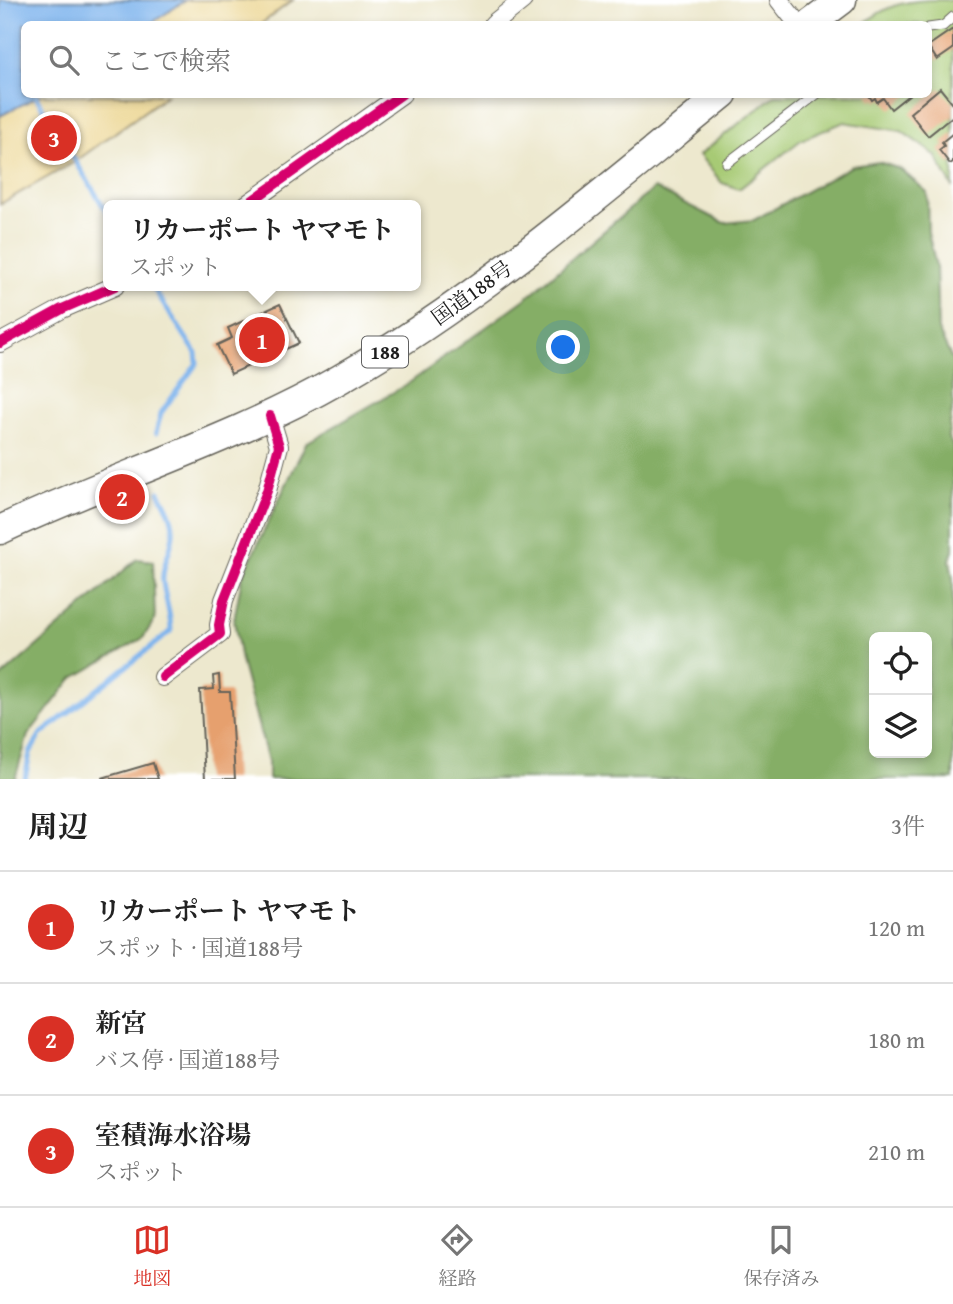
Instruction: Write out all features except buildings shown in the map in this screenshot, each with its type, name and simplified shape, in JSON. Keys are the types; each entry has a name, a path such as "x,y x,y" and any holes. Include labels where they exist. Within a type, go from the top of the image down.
{"highway":[{"path":"814,21 842,0"},
{"name":"国道188号","path":"0,530 270,416 401,342 488,284 718,98"}],"street":[{"path":"497,21 523,0"},
{"path":"779,0 795,21"},
{"path":"253,200 396,98"},
{"path":"0,343 62,309 103,291"},
{"path":"163,677 220,634 224,600 267,491 279,446 270,416"}],"lane":[{"path":"932,28 943,26 953,18"},
{"path":"727,163 812,98"}],"green space":[{"path":"953,0 953,188 935,155 901,131 844,122 801,140 739,189 722,183 699,155 771,98 932,98 932,21 867,21 894,6 909,2"},
{"path":"879,162 900,169 927,192 928,232 936,266 938,330 953,361 953,405 948,437 953,446 953,550 950,560 953,579 953,779 268,779 268,761 241,661 234,620 242,577 306,443 409,383 525,299 654,188 724,223 754,220 852,166"},
{"path":"137,559 153,561 155,619 143,638 72,679 28,735 15,779 0,779 0,678"}],"sand":[{"path":"186,0 293,0 265,21 154,21"},
{"path":"34,98 163,98 76,161 0,204 0,116"}],"water":[{"path":"0,0 186,0 154,21 21,21 21,98 34,98 0,116"}],"waterway":[{"path":"37,98 103,206"},
{"path":"155,291 196,353 197,363 161,413 156,433"},
{"path":"25,779 30,753 40,735 171,631 163,575 173,528 170,514 159,492"}],"cycle path":[{"path":"253,200 396,98"},
{"path":"0,343 62,309 103,291"},
{"path":"163,677 220,634 224,600 267,491 279,446 270,416"}],"place":[{"name":"室積海水浴場","path":"54,138"},
{"name":"リカーポート ヤマモト","path":"262,340"},
{"name":"新宮","path":"122,497"}]}
